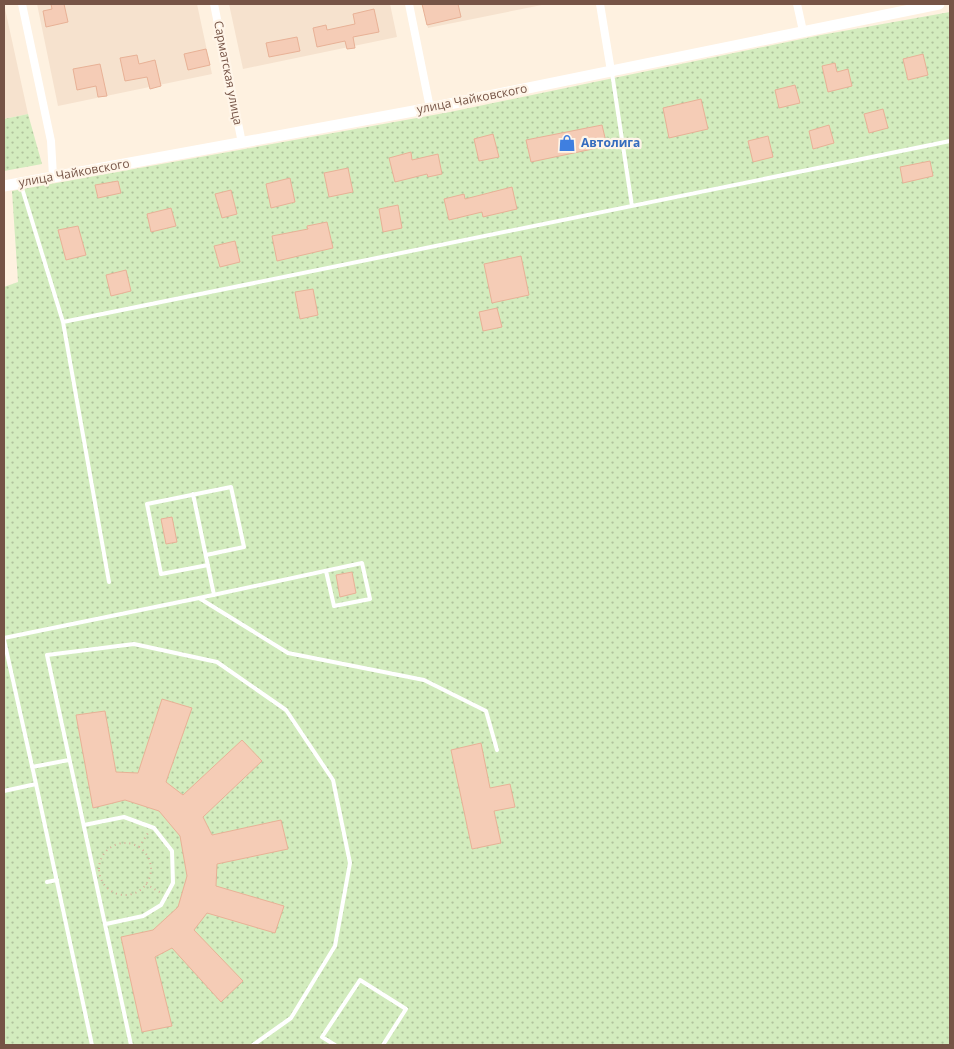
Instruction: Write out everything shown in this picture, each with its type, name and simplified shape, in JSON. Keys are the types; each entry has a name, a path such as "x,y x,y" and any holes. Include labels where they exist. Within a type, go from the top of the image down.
{"street":[{"path":"22,4 51,141 54,176"},
{"name":"Сарматская улица","path":"214,4 242,143"},
{"path":"409,4 430,108"},
{"path":"600,4 611,71"},
{"path":"797,4 803,30"},
{"name":"улица Чайковского","path":"4,186 430,108 803,30 939,4"}],"lane":[{"path":"611,71 632,206"},
{"path":"63,322 950,141"},
{"path":"21,183 63,322 109,582"},
{"path":"206,555 244,548 231,487 147,504 161,574 208,565"},
{"path":"193,494 214,594"},
{"path":"92,1045 4,639 362,563 370,599 334,606 326,571"},
{"path":"199,598 288,653 424,680 486,712 497,750"},
{"path":"131,1045 48,656 134,644 217,662 286,710 333,780 350,863 335,946 291,1018 253,1045"},
{"path":"32,767 69,760"},
{"path":"4,791 36,784"},
{"path":"84,825 124,817 152,827 172,851 173,883 161,905 143,916 106,924"},
{"path":"47,882 57,880"},
{"path":"335,1045 322,1037 360,980 406,1008 383,1045"}],"path":[{"path":"139,847 152,827"},
{"path":"121,843 129,843 139,847 148,857 151,865 151,873 146,884 136,892 128,894 119,894 111,890 100,876 101,859 113,846 121,843"},
{"path":"146,884 166,896"}],"shaded area":[{"path":"4,4 28,114 4,119"},
{"path":"37,4 197,4 212,74 58,106"},
{"path":"229,4 390,4 397,37 243,69"},
{"path":"423,4 547,4 428,28"}],"green space":[{"path":"950,12 950,1045 4,1045 4,287 18,282 12,191 450,112 821,35"},
{"path":"28,114 42,164 4,171 4,119"}],"building":[{"path":"51,4 64,4 68,22 46,27 43,11 52,9"},
{"path":"422,4 458,4 461,17 427,25"},
{"path":"374,9 379,32 353,37 355,48 347,49 345,41 317,47 313,28 326,25 327,30 355,24 353,14"},
{"path":"297,37 300,51 269,57 266,43"},
{"path":"206,49 210,65 188,70 184,54"},
{"path":"923,54 928,75 908,80 903,59"},
{"path":"137,55 139,64 155,60 161,86 150,89 147,77 125,81 120,58"},
{"path":"835,63 837,72 848,69 852,86 828,92 822,66"},
{"path":"100,64 107,96 98,97 96,86 77,90 73,69"},
{"path":"795,85 800,103 779,108 775,90"},
{"path":"701,99 708,129 669,138 663,108"},
{"path":"883,109 888,128 869,133 864,114"},
{"name":"Автолига","path":"602,125 607,146 531,162 526,140"},
{"path":"829,125 834,143 813,149 809,131"},
{"path":"493,134 499,157 479,161 474,139"},
{"path":"768,136 773,157 753,162 748,141"},
{"path":"411,152 412,160 438,154 442,174 428,177 427,174 395,182 389,158"},
{"path":"930,161 933,176 903,183 900,167"},
{"path":"348,168 353,192 329,197 324,173"},
{"path":"290,178 295,202 271,208 266,184"},
{"path":"118,181 121,193 98,198 95,185"},
{"path":"512,187 517,209 483,217 482,212 449,220 444,199 464,194 465,199"},
{"path":"231,190 237,214 222,218 215,194"},
{"path":"398,205 402,228 383,232 379,209"},
{"path":"171,208 176,226 151,232 147,214"},
{"path":"327,222 333,248 277,261 272,236 308,229 307,226"},
{"path":"78,226 86,255 66,260 58,230"},
{"path":"235,241 240,262 220,267 214,246"},
{"path":"521,256 529,295 492,303 484,264"},
{"path":"126,270 131,291 111,296 106,275"},
{"path":"313,289 318,315 300,319 295,292"},
{"path":"497,308 502,327 483,331 479,312"},
{"path":"172,517 177,542 166,544 161,519"},
{"path":"352,572 356,593 340,597 336,575"},
{"path":"162,699 192,708 166,782 183,795 242,740 262,761 203,817 212,835 281,820 288,849 217,864 216,886 284,906 275,933 207,913 194,930 243,981 221,1002 172,948 155,957 172,1026 142,1032 121,937 153,930 178,907 187,876 180,836 159,811 125,800 93,808 76,715 105,711 116,772 138,773"},
{"path":"481,743 490,788 510,784 515,807 494,811 501,843 472,849 451,750"}],"place":[{"name":"Автолига","path":"567,143"}]}
